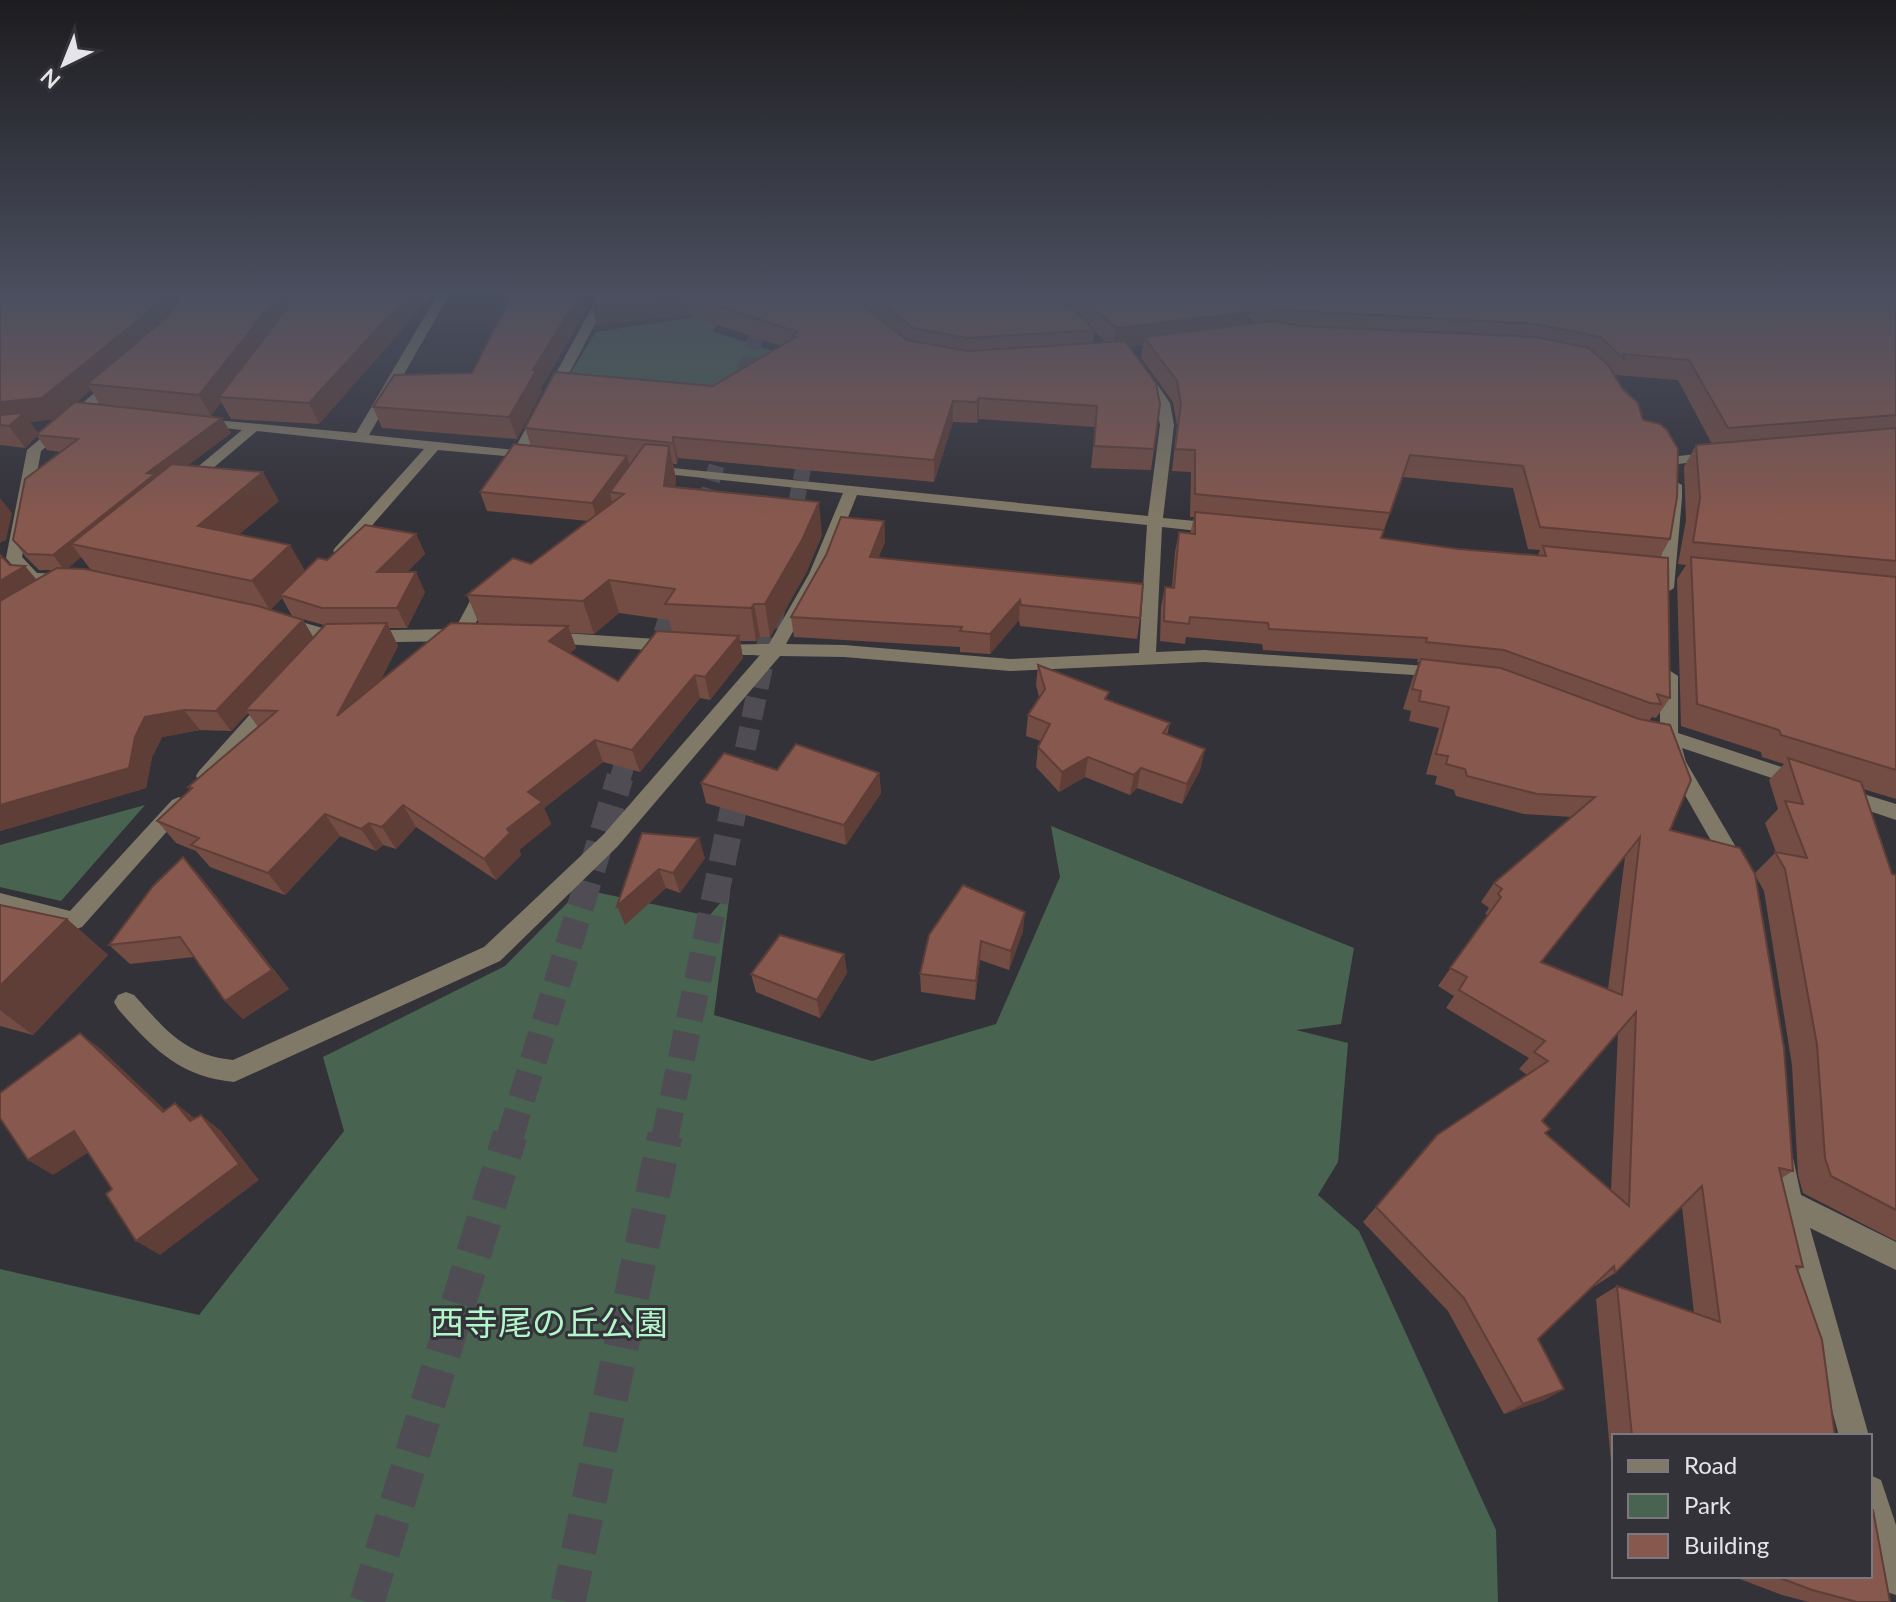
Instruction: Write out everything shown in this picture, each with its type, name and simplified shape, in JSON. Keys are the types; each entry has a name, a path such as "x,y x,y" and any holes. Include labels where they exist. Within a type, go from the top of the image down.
{"street":[{"path":"361,437 402,367"},
{"path":"519,454 566,367"},
{"path":"1138,367 1163,403 1167,425 1155,521 1147,658"},
{"path":"51,593 80,576 33,578 14,558 34,450 63,426 90,410 127,372"},
{"path":"186,420 220,417 254,427 547,457"},
{"path":"31,429 63,426"},
{"path":"169,498 254,427"},
{"path":"331,561 435,445"},
{"path":"1668,615 1665,572 1675,520 1675,470 1666,454 1734,454"},
{"path":"640,472 852,489 1232,529"},
{"path":"126,1002 171,1052 205,1070 234,1071 492,954 611,840 774,651 817,574 852,489"},
{"path":"291,604 266,617 327,643 468,635 476,605 502,592"},
{"path":"534,637 696,648 844,651 1010,665 1204,656 1345,664 1464,676"},
{"path":"1669,645 1669,737 1676,762 1750,891"},
{"path":"0,902 74,921 289,684"},
{"path":"1633,732 1669,737 1896,812"},
{"path":"1780,1129 1782,1176 1853,1434"},
{"path":"1790,1204 1896,1256"},
{"path":"1872,1498 1896,1579"}],"green space":[{"path":"574,367 757,367 722,395 564,383"},
{"path":"145,805 61,901 0,887 0,845"},
{"name":"西寺尾の丘公園","path":"1051,826 1354,948 1341,1024 1296,1030 1348,1043 1338,1162 1318,1195 1359,1231 1496,1530 1498,1602 0,1602 0,1269 199,1315 344,1131 323,1057 505,966 581,889 709,916 730,892 714,1015 872,1061 996,1024 1060,877"}],"building":[{"path":"0,367 81,367 42,398 0,402"},
{"path":"108,367 221,367 199,395 87,384"},
{"path":"242,367 342,367 309,403 219,397"},
{"path":"475,367 535,367 533,370 536,371 509,417 373,407 394,375 472,373"},
{"path":"746,367 1144,367 1156,383 1160,404 1154,449 1094,446 1097,406 979,398 977,402 953,401 934,460 673,437 673,443 525,428 555,372 713,386"},
{"path":"1166,367 1609,367 1622,388 1638,403 1643,420 1660,424 1678,449 1677,497 1670,539 1540,527 1523,466 1410,455 1390,513 1195,494 1195,450 1175,449 1181,404 1177,381"},
{"path":"1693,367 1896,367 1896,415 1728,428"},
{"path":"75,402 222,418 147,473 155,474 53,555 27,554 13,540 25,479 78,439 36,435"},
{"path":"24,413 9,426 0,425 0,415"},
{"path":"1896,428 1896,561 1693,542 1700,498 1696,445"},
{"path":"514,444 627,456 592,503 480,492"},
{"path":"645,444 669,446 664,486 819,502 802,540 765,604 754,604 751,608 665,604 675,589 609,580 583,601 467,595 513,558 531,564 624,494 610,492"},
{"path":"172,464 263,472 198,526 290,545 252,581 71,544"},
{"path":"1195,512 1384,530 1381,538 1458,549 1546,556 1543,546 1668,558 1670,698 1657,694 1661,704 1650,703 1504,650 1426,642 1427,638 1269,629 1268,623 1190,617 1189,624 1164,621 1165,587 1174,588 1179,532 1195,534"},
{"path":"841,517 884,521 870,557 1143,584 1140,618 1021,605 1020,600 990,634 960,631 962,627 791,617 826,555"},
{"path":"365,525 416,534 377,572 416,572 397,608 322,608 280,595 318,558 327,560"},
{"path":"0,555 10,565 25,566 0,581"},
{"path":"1691,557 1896,577 1896,770 1781,735 1779,730 1697,704"},
{"path":"57,568 85,569 258,606 303,620 216,711 184,710 145,717 135,737 129,768 0,805 0,601"},
{"path":"387,623 337,716 451,623 568,626 549,641 618,681 657,631 739,636 705,677 695,675 632,750 595,740 528,792 542,802 507,829 510,833 484,859 403,805 382,827 369,823 361,829 325,814 268,873 191,845 199,838 157,821 192,788 188,787 277,711 245,710 326,624"},
{"path":"1421,659 1501,668 1639,719 1670,725 1691,780 1670,830 1740,848 1755,874 1784,1048 1793,1171 1779,1168 1803,1267 1796,1266 1822,1340 1835,1434 1632,1434 1617,1286 1720,1322 1702,1186 1615,1273 1614,1266 1538,1339 1564,1389 1523,1404 1464,1298 1376,1207 1437,1135 1548,1061 1534,1052 1545,1041 1459,990 1467,977 1450,968 1501,897 1498,894 1502,889 1494,883 1595,797 1537,794 1467,776 1465,769 1446,764 1448,756 1436,754 1449,707 1419,701 1421,691 1412,689","holes":["1640,837 1622,995 1541,962","1636,1012 1629,1206 1545,1133 1550,1129 1542,1121"]},
{"path":"1038,665 1109,692 1105,699 1170,723 1163,733 1205,749 1187,784 1141,768 1134,775 1088,757 1062,772 1038,747 1050,724 1028,715 1045,689"},
{"path":"796,744 879,773 844,825 701,783 724,753 777,770"},
{"path":"1788,758 1861,782 1892,874 1896,875 1896,1210 1831,1176 1825,1158 1817,1045 1785,869 1775,852 1807,858 1785,801 1803,804"},
{"path":"642,833 699,838 673,873 659,869 617,906"},
{"path":"183,857 272,970 225,1001 180,937 109,945 153,886"},
{"path":"963,885 1025,912 1011,951 981,941 976,981 920,974 929,935"},
{"path":"0,905 67,919 0,986"},
{"path":"780,935 844,954 817,1000 751,974"},
{"path":"80,1033 163,1112 175,1103 190,1121 201,1115 239,1164 136,1241 106,1194 112,1189 74,1131 28,1160 0,1118 0,1093"},
{"path":"1873,1510 1890,1602 1857,1602 1780,1578 1872,1578"}],"tunnel":[{"path":"738,395 747,367"},
{"path":"705,504 727,431"},
{"path":"796,504 809,439"},
{"path":"699,522 705,502"},
{"path":"790,532 796,502"},
{"path":"655,663 677,591"},
{"path":"739,779 775,607"},
{"path":"620,779 633,736"},
{"path":"510,1137 620,777"},
{"path":"665,1137 740,777"},
{"path":"367,1602 510,1135"},
{"path":"568,1602 665,1135"}]}
